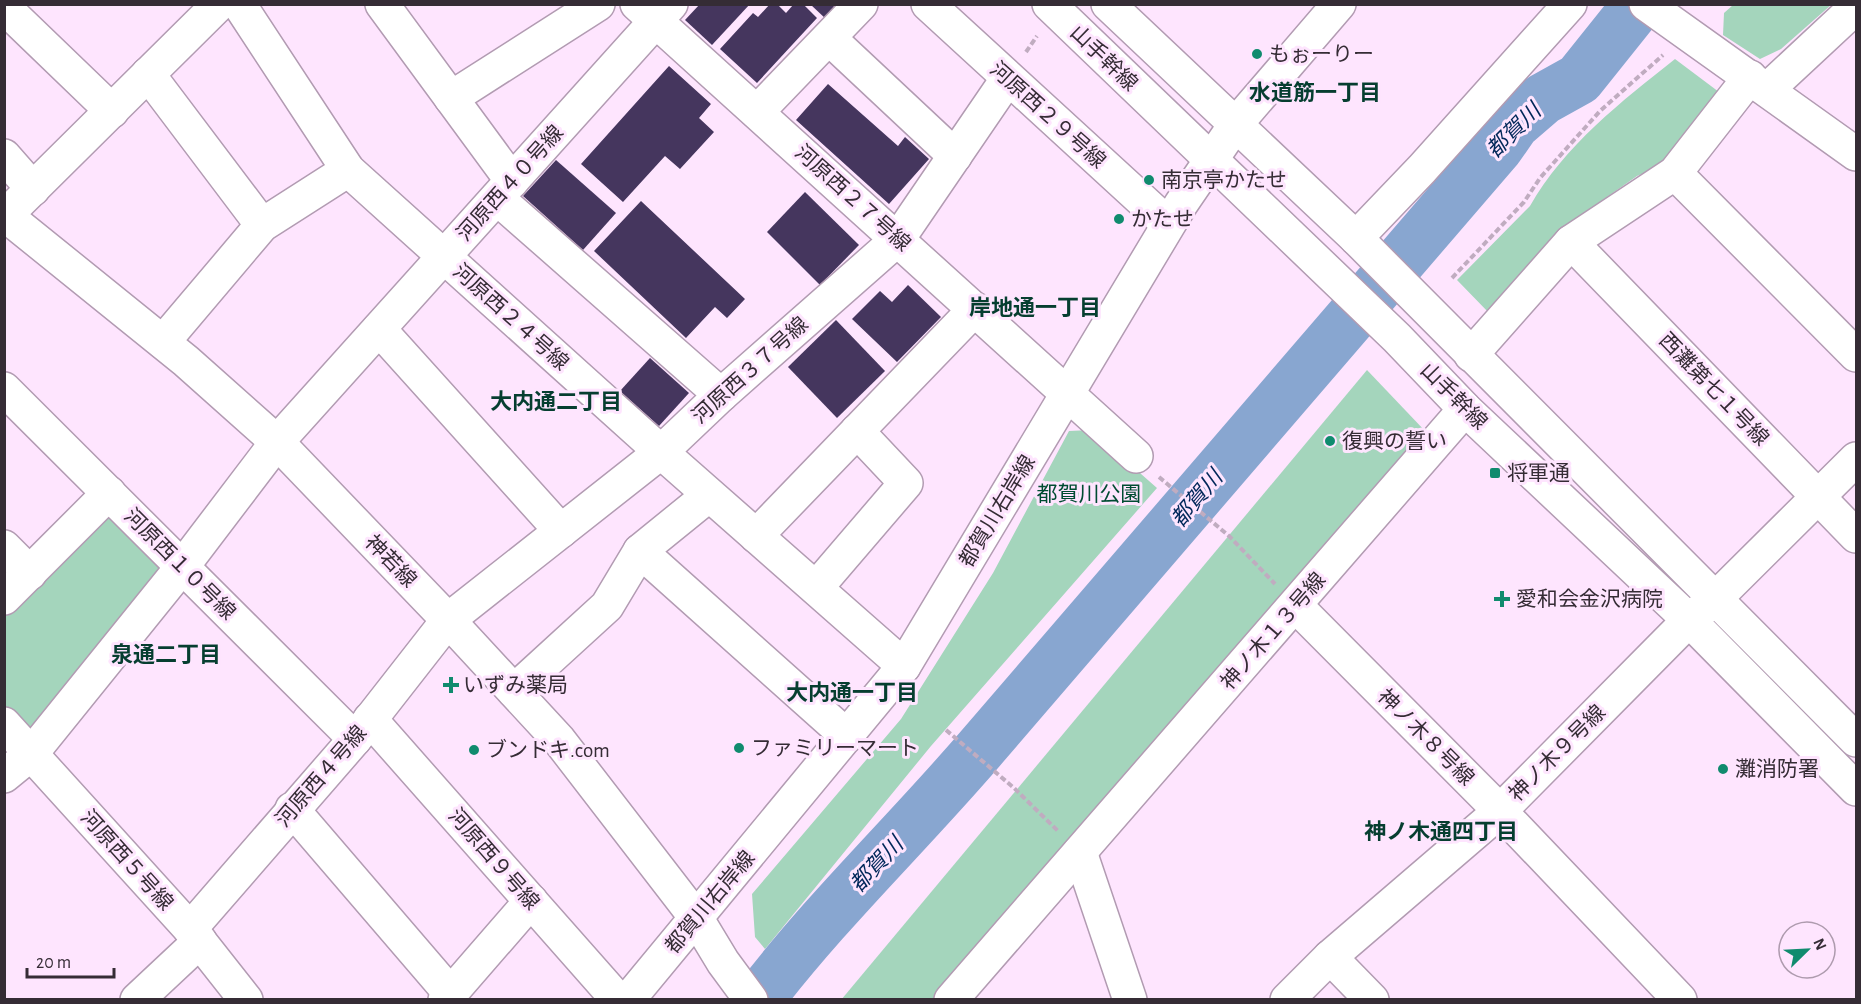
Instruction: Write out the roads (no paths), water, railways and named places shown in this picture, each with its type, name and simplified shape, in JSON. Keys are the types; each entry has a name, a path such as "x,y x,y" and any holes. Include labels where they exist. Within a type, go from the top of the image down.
{"street":[{"path":"5,215 219,4"},
{"name":"河原西２４号線","path":"238,4 348,170 709,495 904,666"},
{"path":"382,4 451,98 505,190 721,395"},
{"path":"451,98 598,4"},
{"path":"757,112 861,4"},
{"name":"河原西２９号線","path":"928,4 1168,224"},
{"name":"山手幹線","path":"1049,4 1211,162 1397,338 1465,409 1689,620 1857,789"},
{"name":"山手幹線","path":"1108,4 1356,238 1857,740"},
{"name":"都賀川右岸線","path":"628,999 697,919 904,666 1168,224 1235,125 1339,4"},
{"path":"1356,238 1422,169 1570,4"},
{"path":"1646,4 1676,40 1759,83 1857,154"},
{"path":"4,7 112,111"},
{"path":"1471,355 1571,242 1675,173 1759,83 1857,7"},
{"name":"河原西２７号線","path":"654,10 757,112 1147,466"},
{"name":"河原西４０号線","path":"4,776 31,754 182,567 277,442 505,190 654,10"},
{"path":"829,38 956,156"},
{"path":"148,74 262,225"},
{"name":"河原西３７号線","path":"448,620 661,452 721,395 898,239 1008,78"},
{"path":"4,156 33,189"},
{"path":"163,342 262,225 348,170"},
{"path":"1675,173 1857,355"},
{"name":"神若線","path":"5,215 163,342 277,442 448,620 559,740 697,919 723,962 751,999"},
{"name":"西灘第七１号線","path":"1571,242 1857,536"},
{"path":"756,536 975,309"},
{"path":"379,329 561,531"},
{"name":"河原西１０号線","path":"4,389 182,567 363,729"},
{"name":"神ノ木１３号線","path":"951,999 1296,606 1465,409"},
{"path":"816,588 906,483 857,431"},
{"name":"神ノ木９号線","path":"1287,999 1330,957 1500,811 1689,620 1716,598 1857,459"},
{"path":"4,598 109,493"},
{"path":"514,691 607,606 640,551 709,495"},
{"path":"4,547 30,573"},
{"path":"640,551 847,736"},
{"name":"神ノ木８号線","path":"1296,606 1500,811 1680,999"},
{"name":"河原西４号線","path":"136,999 195,935 292,810 363,729 448,620"},
{"name":"河原西５号線","path":"4,724 195,935 246,999"},
{"name":"河原西９号線","path":"363,729 531,901 618,999"},
{"path":"292,810 447,996 531,901"},
{"path":"1080,852 1130,999"},
{"path":"1330,957 1372,999"}],"waterway":[{"name":"都賀川","path":"758,1000 811,935 952,781 1045,674 1498,147 1514,124 1543,99 1579,79 1639,4"}],"place":[{"name":"もぉーりー","path":"1257,54"},
{"name":"南京亭かたせ","path":"1149,180"},
{"name":"かたせ","path":"1119,219"},
{"name":"復興の誓い","path":"1330,441"},
{"name":"将軍通","path":"1495,473"},
{"name":"愛和会金沢病院","path":"1502,599"},
{"name":"いずみ薬局","path":"451,685"},
{"name":"ファミリーマート","path":"739,748"},
{"name":"ブンドキ.com","path":"474,750"},
{"name":"灘消防署","path":"1723,769"}],"district":[{"name":"水道筋一丁目","path":"1315,92"},
{"name":"岸地通一丁目","path":"1035,307"},
{"name":"大内通二丁目","path":"556,401"},
{"name":"泉通二丁目","path":"166,654"},
{"name":"大内通一丁目","path":"852,692"},
{"name":"神ノ木通四丁目","path":"1441,831"}],"park label":[{"name":"都賀川公園","path":"1089,494"}]}
